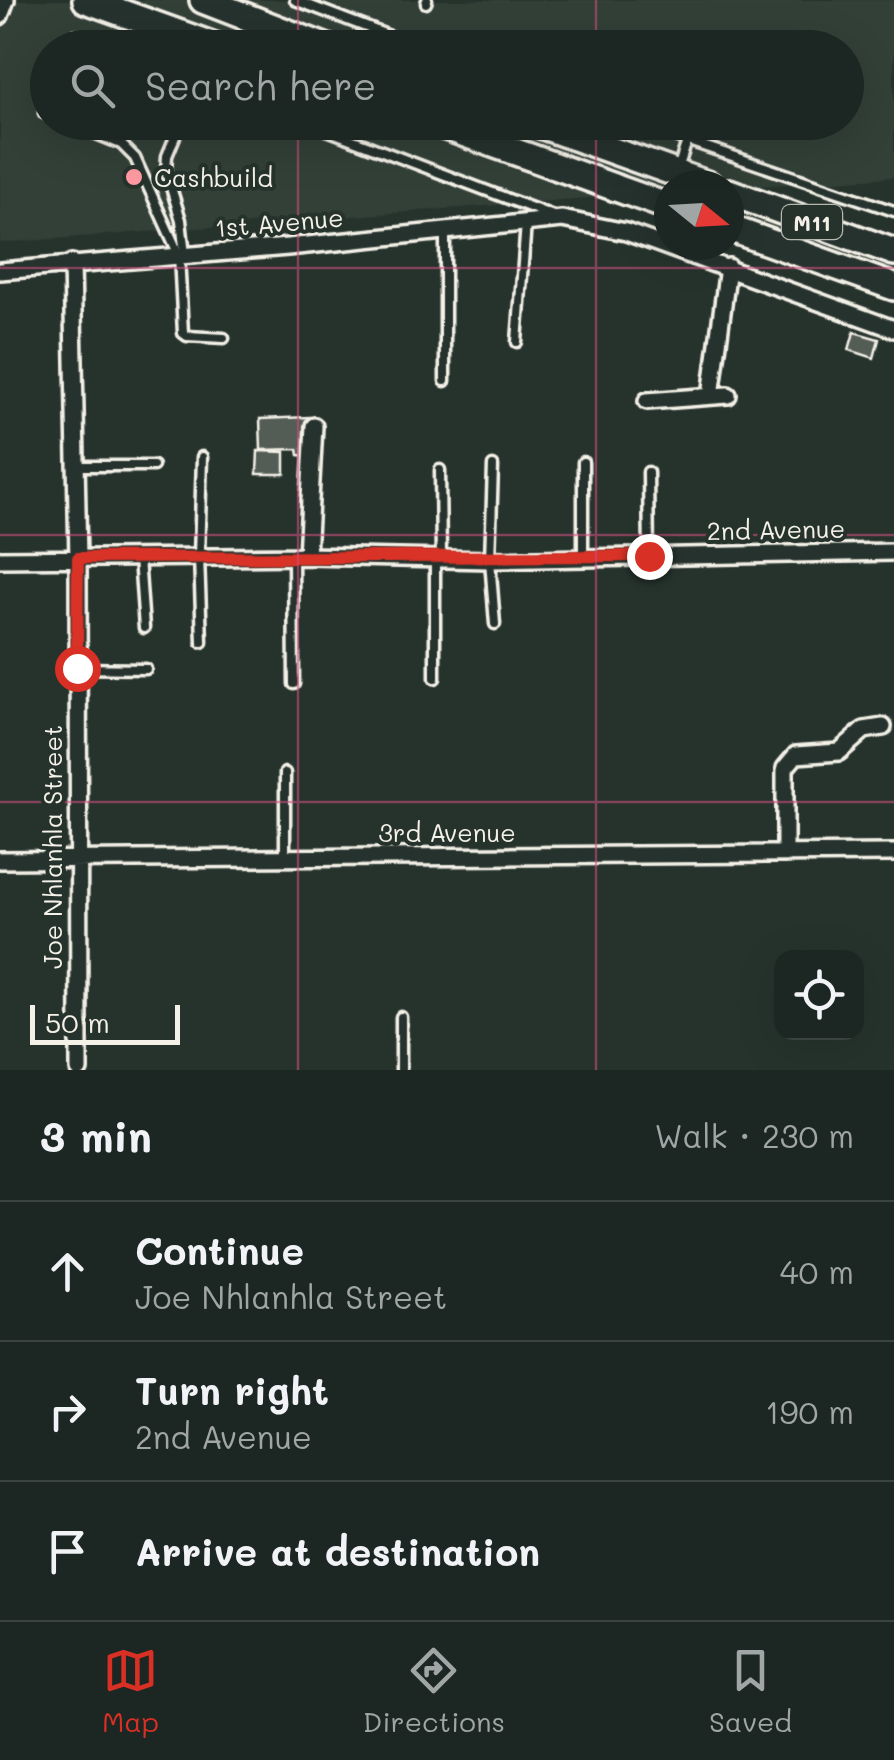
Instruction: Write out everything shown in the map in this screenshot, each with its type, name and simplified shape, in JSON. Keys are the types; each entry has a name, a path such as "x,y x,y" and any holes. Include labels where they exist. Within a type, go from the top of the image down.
{"main road":[{"path":"86,0 170,30"},
{"path":"203,0 280,30"},
{"path":"483,140 654,201"},
{"path":"583,140 668,170"},
{"name":"M11","path":"744,197 894,252"},
{"name":"M11","path":"744,233 894,286"}],"street":[{"path":"0,16 6,0"},
{"name":"1st Avenue","path":"0,270 562,220 626,232 894,329"},
{"name":"Joe Nhlanhla Street","path":"72,263 78,558 79,1070"},
{"path":"711,396 728,267"},
{"path":"647,401 728,396"},
{"path":"300,556 314,426"},
{"name":"2nd Avenue","path":"0,559 300,556 490,560 894,552"},
{"path":"786,854 788,760 796,755 839,752 864,730 882,727"},
{"name":"3rd Avenue","path":"0,860 894,854"}],"lane":[{"path":"295,0 374,30"},
{"path":"107,140 129,150 182,255"},
{"path":"174,140 166,171 181,220 183,333 224,338"},
{"path":"353,140 562,220"},
{"path":"684,140 894,211"},
{"path":"678,170 687,141"},
{"path":"518,342 526,223"},
{"path":"444,381 445,232"},
{"path":"202,458 198,557 202,642"},
{"path":"583,462 583,558"},
{"path":"76,466 153,466"},
{"path":"492,466 490,560 495,624"},
{"path":"435,678 440,470"},
{"path":"648,472 649,556"},
{"path":"294,684 300,556"},
{"path":"140,558 144,628"},
{"path":"77,668 146,669"},
{"path":"286,772 286,858"},
{"path":"401,1017 401,1070"}],"shaded area":[{"path":"0,0 894,0 894,177 744,187 744,170 654,170 654,193 0,243"}],"building":[{"path":"854,332 879,339 874,358 849,350"},
{"path":"309,417 309,456 299,455 298,449 261,450 260,419"},
{"path":"258,451 285,452 285,474 257,474"}],"place":[{"name":"Cashbuild","path":"134,177"}],"route":[{"path":"77,668 78,558 307,556 490,560 649,556"}]}
